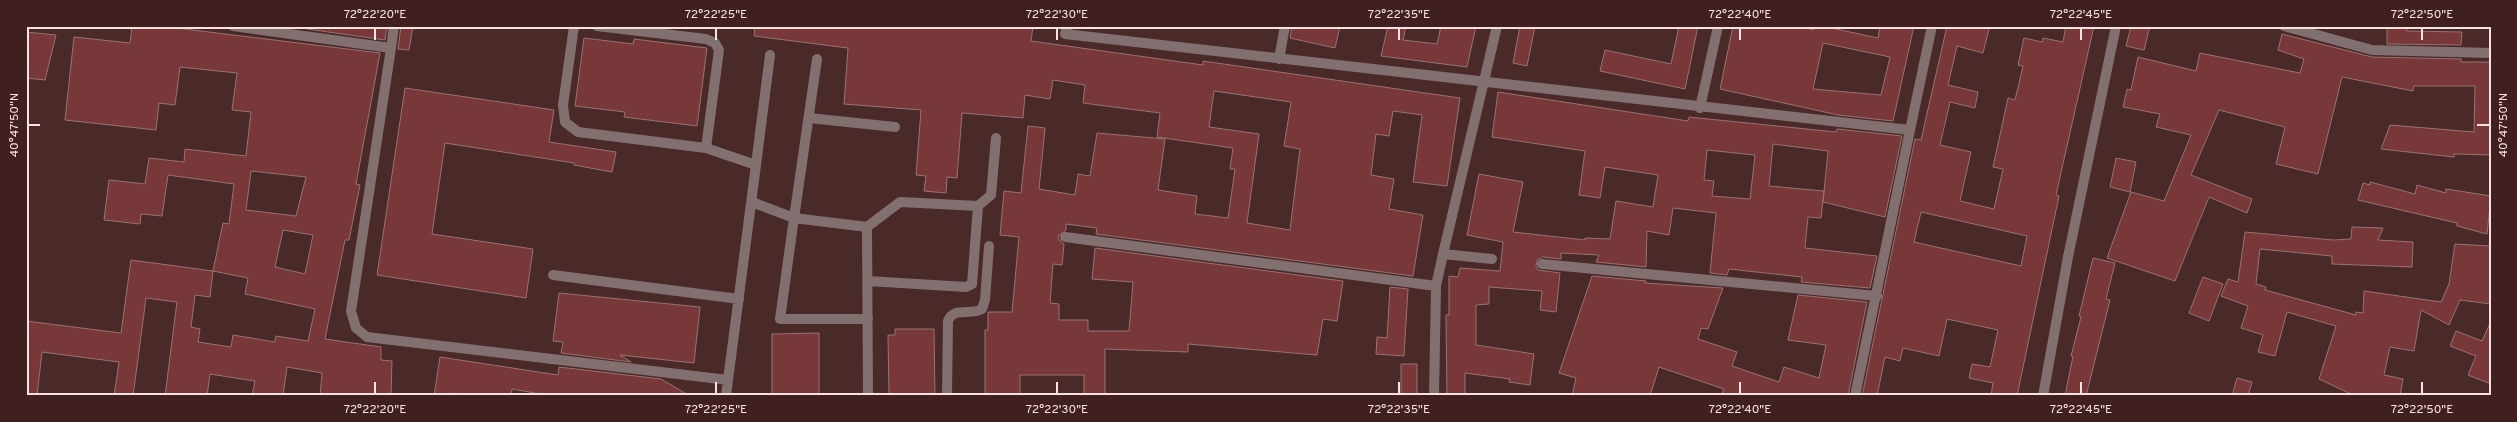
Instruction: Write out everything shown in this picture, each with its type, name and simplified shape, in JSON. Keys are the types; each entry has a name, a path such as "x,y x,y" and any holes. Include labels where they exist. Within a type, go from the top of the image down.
{"lane":[{"path":"233,26 392,48"},
{"path":"394,26 351,311 356,328 367,337 728,380"},
{"path":"574,26 563,105 565,122 578,132 706,148 756,165"},
{"path":"597,26 706,39 715,43 719,50 706,148"},
{"path":"1067,26 1066,34 1700,108 1910,130"},
{"path":"1279,59 1285,26"},
{"path":"1434,396 1436,286 1497,26"},
{"path":"1700,108 1718,26"},
{"path":"1855,396 1932,26"},
{"path":"2043,396 2068,257 2116,26"},
{"path":"2284,26 2372,50 2491,53"},
{"path":"726,396 770,55"},
{"path":"817,59 780,319 868,319"},
{"path":"809,118 895,127"},
{"path":"868,281 966,287 972,284 978,206 991,194 996,138"},
{"path":"752,202 794,218 867,228 900,202 978,206"},
{"path":"867,228 868,396"},
{"path":"1064,237 1436,286"},
{"path":"947,396 948,321 950,315 956,312 975,313 982,309 985,300 989,246"},
{"path":"1444,254 1492,258"},
{"path":"1542,264 1876,296"},
{"path":"553,275 738,299"}],"building":[{"path":"132,26 160,26 380,53 356,184 360,185 349,240 345,240 325,339 381,347 381,360 392,361 391,396 320,396 322,373 287,367 283,396 252,396 255,381 210,374 207,396 165,396 177,302 146,298 133,396 114,396 119,362 42,352 37,396 26,396 26,321 121,333 131,260 213,271 223,223 229,224 234,184 168,175 162,216 141,214 140,224 104,220 109,180 145,184 149,158 184,162 185,149 246,156 251,112 232,110 237,73 180,67 175,105 159,103 156,130 65,120 74,37 130,43","holes":["251,171 306,177 296,216 246,210","283,230 313,235 305,274 275,267","213,271 248,278 245,294 315,309 308,341 276,336 275,342 233,335 231,347 198,342 200,329 191,327 195,295 210,297"]},
{"path":"308,26 387,26 385,40 307,29"},
{"path":"401,26 413,26 409,50 398,49"},
{"path":"755,26 1033,26 1031,41 1203,65 1203,61 1460,98 1447,186 1413,182 1422,115 1393,111 1389,136 1376,134 1371,175 1394,179 1389,209 1423,215 1413,276 1096,234 1097,228 1066,224 1066,230 1058,236 1059,240 1064,244 1062,265 1053,264 1050,303 1059,304 1059,320 1088,320 1088,331 1129,331 1133,282 1092,279 1095,248 1343,281 1337,321 1323,319 1317,355 1188,344 1188,352 1105,349 1105,396 1084,396 1084,375 1020,375 1020,396 985,396 985,330 988,330 988,312 1012,312 1019,237 1000,235 1004,191 1021,193 1028,126 1045,128 1039,189 1075,195 1078,174 1090,176 1097,133 1165,139 1158,190 1197,196 1195,214 1228,218 1235,169 1230,169 1233,148 1157,137 1160,113 1083,103 1085,85 1053,80 1050,99 1025,95 1023,118 962,113 957,178 947,177 946,193 924,191 926,176 916,175 921,110 844,104 848,48 754,36","holes":["1214,91 1291,102 1284,146 1300,149 1290,230 1247,223 1259,134 1209,127"]},
{"path":"1292,26 1340,26 1335,48 1290,38"},
{"path":"1388,26 1406,26 1403,40 1437,44 1441,26 1476,26 1467,67 1381,56"},
{"path":"1520,26 1535,26 1527,66 1513,63"},
{"path":"1679,26 1698,26 1685,89 1600,71 1605,50 1671,64"},
{"path":"1733,26 1799,26 1814,30 1815,26 1822,26 1878,38 1880,26 1914,26 1893,121 1838,115 1720,89","holes":["1823,43 1890,57 1881,95 1813,89"]},
{"path":"1947,26 1976,26 1989,29 1983,53 1957,46 1948,85 1978,92 1975,108 1950,102 1940,145 1971,152 1960,201 1994,209 2003,169 1993,167 2008,98 2015,100 2023,66 2018,65 2024,38 2042,42 2043,38 2063,42 2066,26 2094,26 2056,195 2059,196 2017,396 1991,396 1993,383 1969,378 1972,364 1990,367 1998,330 1947,319 1939,356 1903,348 1900,361 1885,357 1877,396 1862,396 1915,139 1921,140","holes":["1921,212 2027,236 2021,266 1914,242"]},
{"path":"2131,26 2150,26 2144,50 2126,46"},
{"path":"2387,26 2407,26 2407,31 2462,32 2461,45 2387,44"},
{"path":"26,32 56,35 45,80 26,78"},
{"path":"2282,34 2372,57 2461,59 2461,62 2491,62 2491,155 2454,154 2454,157 2381,149 2390,125 2474,132 2475,86 2414,86 2413,91 2342,77 2318,174 2276,164 2285,127 2219,110 2191,175 2252,199 2247,213 2209,197 2175,281 2107,258 2131,192 2164,201 2191,135 2156,127 2160,114 2123,107 2127,89 2131,90 2138,57 2196,71 2200,53 2300,73 2304,59 2278,50"},
{"path":"584,38 633,44 634,39 707,48 697,126 624,117 625,112 575,106"},
{"path":"405,88 554,110 549,142 616,152 612,172 574,165 574,163 445,143 432,234 533,249 526,298 377,275"},
{"path":"1498,92 1688,121 1689,117 1836,132 1837,129 1902,136 1885,217 1823,202 1828,151 1773,144 1769,186 1824,191 1821,218 1808,217 1805,248 1877,256 1870,288 1801,282 1802,277 1729,269 1727,275 1710,273 1716,213 1673,208 1669,235 1647,231 1646,267 1596,262 1599,255 1561,253 1561,259 1543,257 1537,260 1536,266 1538,270 1560,273 1556,312 1540,310 1542,291 1489,287 1489,304 1476,305 1476,345 1534,354 1530,385 1509,382 1510,379 1465,373 1465,396 1447,396 1446,315 1449,315 1449,276 1458,277 1460,268 1500,271 1503,242 1467,235 1479,174 1523,182 1513,232 1585,240 1585,238 1610,239 1616,201 1653,207 1658,175 1605,167 1600,198 1579,195 1585,151 1492,137","holes":["1707,150 1755,155 1750,199 1712,196 1714,181 1704,180"]},
{"path":"2116,158 2136,162 2130,192 2110,187"},
{"path":"2370,182 2415,194 2417,185 2446,193 2446,189 2491,196 2487,234 2457,226 2457,223 2358,200 2363,183 2370,185"},
{"path":"2352,227 2383,228 2378,240 2413,242 2412,267 2332,264 2332,256 2260,249 2256,284 2266,287 2265,290 2356,315 2356,312 2363,313 2364,291 2441,302 2449,284 2455,244 2491,246 2491,304 2460,300 2449,325 2421,310 2414,351 2390,347 2384,375 2403,379 2400,396 2355,396 2319,379 2336,326 2287,312 2275,356 2258,352 2263,335 2241,328 2248,306 2221,296 2228,279 2238,282 2245,232 2333,240 2351,239"},
{"path":"2093,258 2115,263 2106,299 2110,300 2086,396 2065,396 2073,356 2071,356 2081,317 2079,316"},
{"path":"1592,276 1646,281 1645,283 1723,288 1708,329 1701,328 1698,339 1737,352 1732,366 1779,382 1784,367 1819,378 1826,345 1788,340 1798,295 1867,302 1848,396 1721,396 1724,389 1659,367 1650,396 1572,396 1576,378 1559,373"},
{"path":"2203,277 2223,284 2209,321 2189,313"},
{"path":"1390,287 1408,289 1404,356 1376,354 1377,337 1387,338"},
{"path":"559,293 700,307 694,363 620,355 631,362 561,353 563,342 553,341"},
{"path":"2491,321 2491,384 2468,375 2476,356 2450,346 2456,331 2482,341"},
{"path":"895,329 934,329 935,396 889,396 888,335 895,335"},
{"path":"819,333 819,396 772,396 772,334"},
{"path":"440,357 558,375 559,367 661,379 690,396 552,396 512,389 511,396 472,396 454,393 454,396 434,396"},
{"path":"1401,364 1417,364 1417,396 1401,396"},
{"path":"2237,378 2252,382 2248,396 2232,396"}]}
